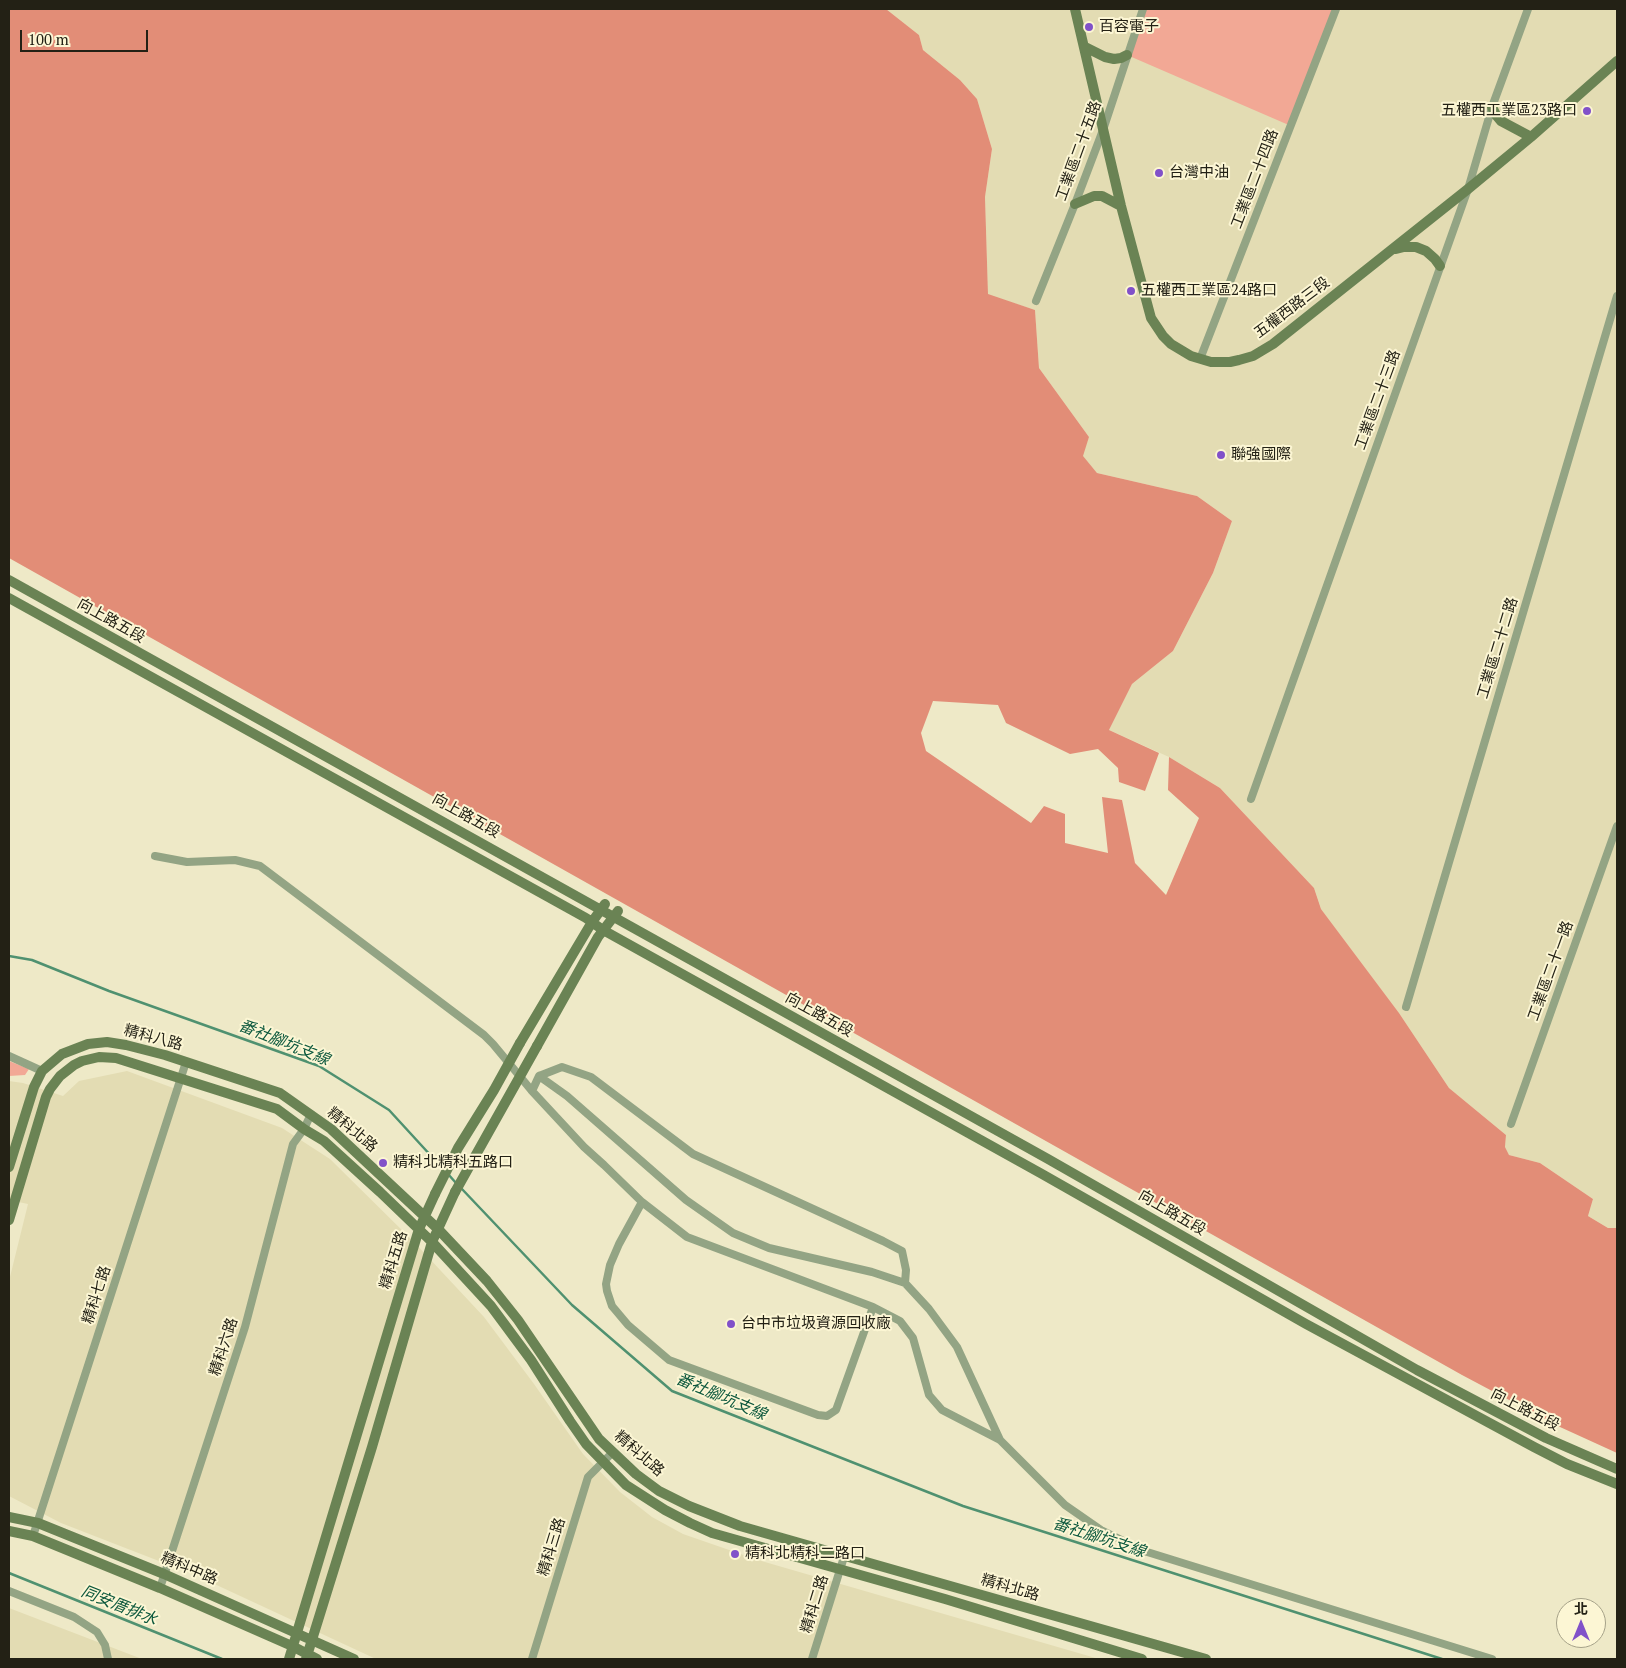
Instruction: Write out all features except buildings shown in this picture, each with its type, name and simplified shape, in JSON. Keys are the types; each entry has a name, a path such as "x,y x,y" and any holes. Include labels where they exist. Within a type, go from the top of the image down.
{"street":[{"name":"五權西路三段","path":"1075,9 1121,206 1151,318 1171,344 1183,352 1210,362 1230,362 1253,356 1272,344 1468,190 1617,61"},
{"name":"工業區二十五路","path":"1036,301 1076,204 1143,9"},
{"name":"工業區二十四路","path":"1200,359 1336,9"},
{"name":"工業區二十三路","path":"1251,799 1468,190 1492,107 1528,9"},
{"path":"1085,47 1100,56 1114,59 1127,55"},
{"path":"1492,107 1501,121 1531,137"},
{"path":"1076,204 1094,196 1102,196 1121,206"},
{"path":"1393,250 1404,246 1416,247 1426,251 1440,266"},
{"name":"工業區二十二路","path":"1406,1007 1617,296"},
{"name":"向上路五段","path":"9,580 493,849 603,907 1048,1158 1417,1370 1546,1438 1617,1469"},
{"name":"向上路五段","path":"9,598 454,844 603,930 1034,1169 1306,1324 1567,1464 1617,1484"},
{"name":"工業區二十一路","path":"1511,1124 1617,826"},
{"path":"155,856 187,862 235,860 260,866 484,1035 584,1148 642,1202 687,1237 873,1307 900,1322 913,1338 929,1394 942,1410 1000,1440 1064,1505 1101,1530 1144,1551 1492,1659"},
{"name":"精科五路","path":"289,1659 424,1215 458,1148 592,922 603,907"},
{"name":"精科五路","path":"311,1658 313,1641 370,1457 432,1242 455,1192 537,1046 603,930 616,915"},
{"name":"精科八路","path":"9,1167 34,1087 42,1071 54,1059 70,1050 98,1043 126,1045 186,1062"},
{"path":"9,1056 42,1071"},
{"name":"精科八路","path":"9,1220 46,1097 54,1082 67,1070 90,1059 107,1057 125,1060 181,1077"},
{"name":"精科七路","path":"33,1536 186,1062"},
{"name":"精科北路","path":"186,1062 280,1093 331,1129 424,1215 487,1281 518,1320 599,1439 636,1474 659,1491 689,1506 740,1526 1190,1657 1206,1659"},
{"path":"532,1091 539,1076 562,1067 590,1077 693,1154 902,1251 906,1270 905,1283"},
{"path":"539,1076 567,1096 686,1200 733,1233 769,1248 872,1272 905,1283 929,1309 957,1347 1000,1440"},
{"name":"精科北路","path":"181,1077 277,1109 304,1129 324,1140 419,1229 490,1306 531,1360 586,1444 626,1485 665,1510 712,1533 945,1599 1142,1659"},
{"name":"精科六路","path":"160,1588 245,1327 293,1144 304,1129 311,1114"},
{"path":"642,1202 610,1265 606,1291 612,1306 628,1326 669,1360 828,1416 836,1410 873,1307"},
{"name":"精科三路","path":"532,1659 588,1477 613,1452"},
{"name":"精科中路","path":"9,1517 38,1523 164,1574 354,1659"},
{"name":"精科中路","path":"9,1531 33,1536 160,1588 292,1646 311,1658"},
{"name":"精科二路","path":"812,1659 844,1557"},
{"path":"9,1591 74,1617 97,1632 105,1645 108,1659"}],"shaded area":[{"path":"9,9 886,9 919,35 923,50 960,80 977,99 992,149 985,197 988,294 1035,310 1039,368 1089,437 1083,456 1097,473 1197,496 1232,521 1213,573 1173,651 1132,684 1109,730 1159,753 1145,791 1119,782 1118,768 1098,749 1070,754 1006,723 998,705 933,701 921,733 926,751 1031,823 1044,806 1065,814 1065,843 1108,853 1102,797 1122,800 1135,863 1166,895 1199,818 1168,790 1169,757 1220,788 1314,888 1321,909 1399,1013 1449,1088 1506,1135 1505,1147 1509,1155 1540,1163 1593,1199 1588,1216 1608,1228 1617,1228 1617,1453 1560,1427 1462,1375 9,558"},
{"path":"886,9 1617,9 1617,1228 1608,1228 1588,1216 1593,1199 1540,1163 1509,1155 1505,1147 1506,1135 1449,1088 1399,1013 1321,909 1314,888 1220,788 1169,757 1109,730 1132,684 1173,651 1213,573 1232,521 1197,496 1097,473 1082,456 1089,437 1039,368 1035,310 988,295 985,197 992,149 977,99 960,80 923,50 919,35"},
{"path":"1143,9 1335,9 1291,126 1127,55"},
{"path":"9,1061 29,1069 25,1075 9,1076"},
{"path":"127,1071 282,1128 330,1159 413,1241 484,1317 583,1454 620,1492 652,1517 683,1534 758,1560 1099,1659 376,1659 195,1575 61,1523 9,1496 9,1281 28,1204 9,1200 9,1081 23,1083 63,1096 79,1081"},
{"path":"9,1608 142,1659 9,1659"}],"waterway":[{"name":"番社腳坑支線","path":"9,956 32,960 109,991 319,1066 389,1110 444,1170"},
{"name":"番社腳坑支線","path":"448,1174 456,1183"},
{"name":"番社腳坑支線","path":"461,1188 572,1305 672,1391 963,1506 1442,1659"},
{"name":"同安厝排水","path":"9,1573 222,1659"}],"place":[{"name":"百容電子","path":"1089,27"},
{"name":"五權西工業區23路口","path":"1587,111"},
{"name":"台灣中油","path":"1159,173"},
{"name":"五權西工業區24路口","path":"1131,291"},
{"name":"聯強國際","path":"1221,455"},
{"name":"精科北精科五路口","path":"383,1163"},
{"name":"台中市垃圾資源回收廠","path":"731,1324"},
{"name":"精科北精科二路口","path":"735,1554"}]}
